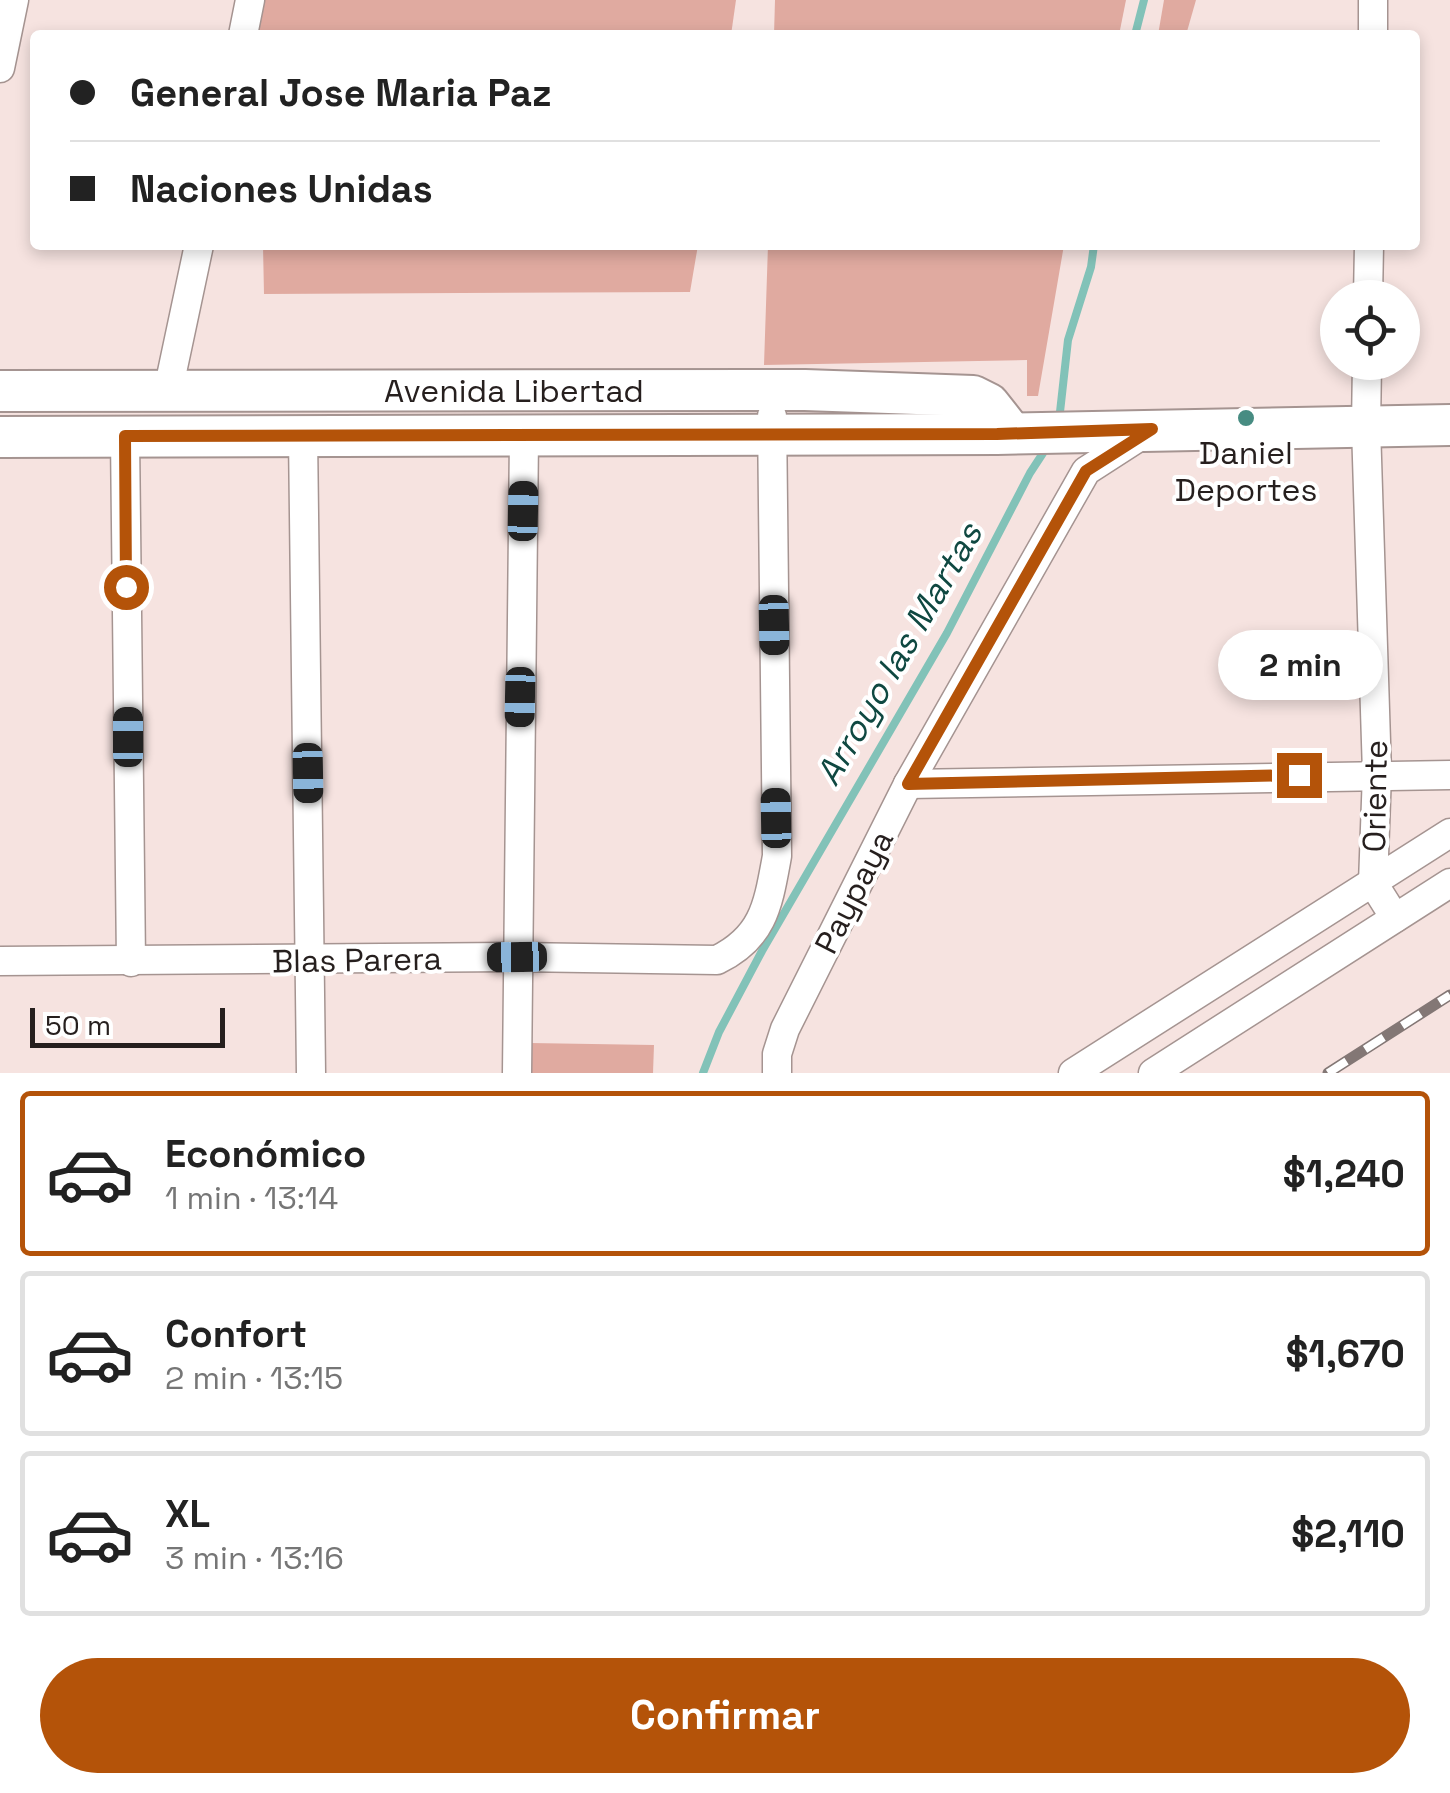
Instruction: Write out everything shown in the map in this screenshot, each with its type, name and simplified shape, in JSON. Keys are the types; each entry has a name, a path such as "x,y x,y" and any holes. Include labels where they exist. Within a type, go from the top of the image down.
{"street":[{"path":"0,68 14,0"},
{"path":"244,30 250,0"},
{"path":"1373,30 1374,0"},
{"path":"168,392 198,250"},
{"path":"1368,280 1369,250"},
{"name":"Oriente","path":"1367,380 1378,773 1373,883 1396,918"},
{"path":"771,432 774,390"},
{"name":"Avenida Libertad","path":"0,391 774,390 974,396 990,404 1021,432"},
{"name":"Avenida Libertad","path":"0,437 524,437 1450,425"},
{"name":"Paypaya","path":"777,1073 777,1054 785,1029 908,784 1086,471 1140,429"},
{"name":"Blas Parera","path":"0,960 717,960 742,948 759,924 777,856 771,432"},
{"path":"125,436 131,962"},
{"path":"303,436 310,1073"},
{"path":"516,1073 524,437"},
{"path":"908,784 1450,774"},
{"path":"1073,1073 1450,833"},
{"path":"1153,1073 1450,882"}],"shaded area":[{"path":"261,0 736,0 732,30 255,30"},
{"path":"775,0 1126,0 1120,30 774,30"},
{"path":"1164,0 1196,0 1187,30 1159,30"},
{"path":"263,250 697,250 690,292 264,294"},
{"path":"768,250 1063,250 1038,396 1027,396 1027,360 764,365"},
{"path":"530,1043 654,1045 653,1073 530,1073"}],"waterway":[{"name":"Arroyo las Martas","path":"1136,30 1144,0"},
{"name":"Arroyo las Martas","path":"1059,421 1068,340 1093,250"},
{"name":"Arroyo las Martas","path":"703,1073 719,1032 762,951 947,633 1047,447"}],"railway":[{"path":"1328,1073 1450,995"}],"place":[{"name":"Daniel Deportes","path":"1246,418"}],"route":[{"path":"126,587 125,436 997,434 1152,429 1086,471 908,784 1299,775"}]}
